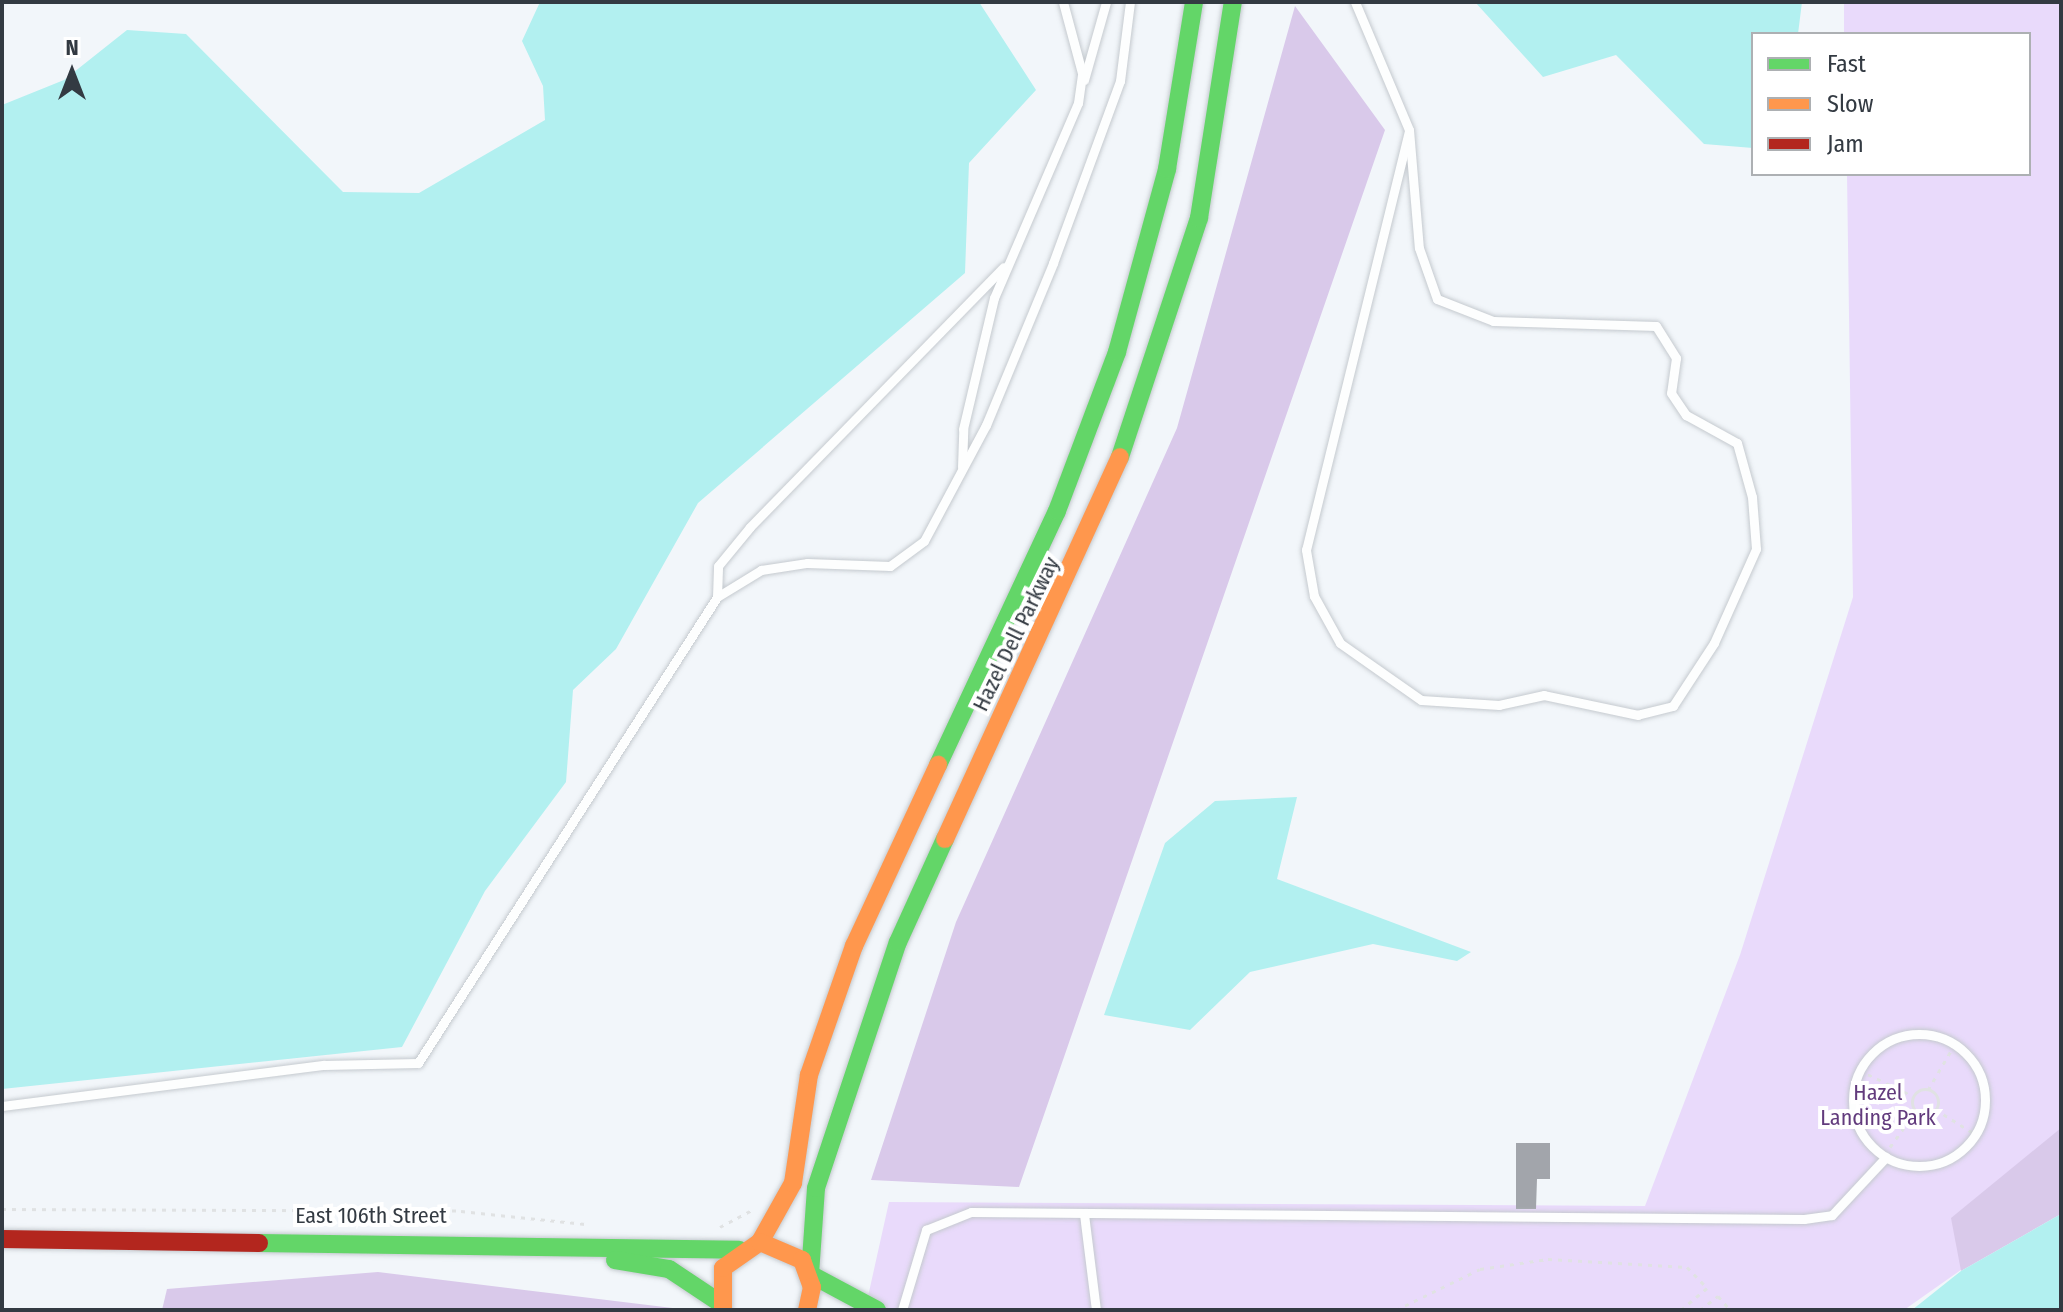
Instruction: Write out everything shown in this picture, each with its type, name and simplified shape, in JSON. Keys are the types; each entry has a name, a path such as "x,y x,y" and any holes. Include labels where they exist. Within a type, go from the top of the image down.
{"main road":[{"name":"Hazel Dell Parkway","path":"760,1242 793,1183 809,1075 854,946 1057,511 1117,352 1167,169 1194,2"},
{"name":"Hazel Dell Parkway","path":"807,1310 816,1188 878,993 1085,544 1152,370 1199,218 1233,2"},
{"name":"East 106th Street","path":"2,1239 474,1241 577,1249 739,1250"},
{"path":"722,1308 723,1268 739,1250 760,1242 791,1249 810,1274 877,1310"},
{"path":"577,1249 669,1269 722,1308"}],"lane":[{"path":"1063,2 1082,73 1078,103"},
{"path":"962,470 963,429 1008,264 1078,103 1106,2"},
{"path":"2,1106 324,1065 418,1063 717,597 761,570 807,563 890,566 924,541 962,470 1053,263 1120,81 1130,2"},
{"path":"1355,2 1409,130 1419,248 1437,299 1493,321 1656,326 1676,358 1671,393 1686,415 1737,443 1752,497 1756,549 1714,643 1673,706 1638,715 1544,695 1499,705 1421,700 1340,643 1314,596 1306,550 1409,130"},
{"path":"717,597 718,566 750,527 1008,264"},
{"path":"1901,1036 1955,1044 1975,1065 1985,1092 1975,1134 1942,1162 1913,1166 1885,1157 1858,1127 1859,1070 1901,1036"},
{"path":"902,1310 926,1230 945,1217 1084,1214 1804,1219 1832,1215 1885,1157"},
{"path":"1084,1214 1096,1310"}],"path":[{"path":"1859,1070 1913,1096 1928,1090 1955,1044"},
{"path":"1928,1090 1936,1097 1935,1109"},
{"path":"1885,1157 1916,1111 1913,1096"},
{"path":"1916,1111 1935,1109 1975,1134"},
{"path":"716,1229 758,1204"},
{"path":"2,1209 461,1211 596,1225"},
{"path":"1396,1310 1480,1269 1563,1259 1687,1267 1707,1288 1681,1310"},
{"path":"1700,1310 1718,1296 1730,1310"}],"green space":[{"name":"Hazel Landing Park","path":"1844,2 2061,2 2061,1212 1992,1248 1904,1310 865,1310 889,1202 1645,1206 1740,955 1853,597 1847,176 2031,176 2031,32 1844,32"}],"shaded area":[{"path":"1295,6 1385,130 1019,1187 871,1180 956,922 1177,428"},
{"path":"2061,1128 2061,1214 1961,1271 1951,1218"},
{"path":"378,1272 689,1310 162,1310 167,1289"}],"water":[{"path":"540,2 979,2 1036,90 969,163 965,273 698,503 616,649 573,690 566,782 485,891 402,1047 2,1089 2,105 64,80 127,30 186,34 343,192 419,193 545,120 543,86 522,41"},
{"path":"1475,2 1802,2 1798,32 1751,32 1751,148 1704,144 1616,55 1543,77"},
{"path":"1297,797 1277,879 1471,952 1457,961 1373,944 1250,972 1190,1030 1104,1015 1165,843 1215,801"},
{"path":"2061,1214 2061,1310 1912,1310 1961,1271"}],"building":[{"path":"1516,1143 1550,1143 1550,1179 1537,1179 1536,1209 1516,1209"}],"traffic: fast":[{"path":"938,765 1057,511 1117,352 1167,169 1194,2"},
{"path":"1120,457 1199,218 1233,2"},
{"path":"877,1310 810,1274 816,1188 898,942 945,839"},
{"path":"259,1243 739,1250"},
{"path":"615,1260 669,1269 720,1303"}],"traffic: slow":[{"path":"945,839 1120,457"},
{"path":"760,1242 793,1183 809,1075 854,946 938,765"},
{"path":"723,1310 723,1268 760,1242 802,1260 812,1287 807,1310"}],"traffic: jam":[{"path":"2,1239 259,1243"}]}
